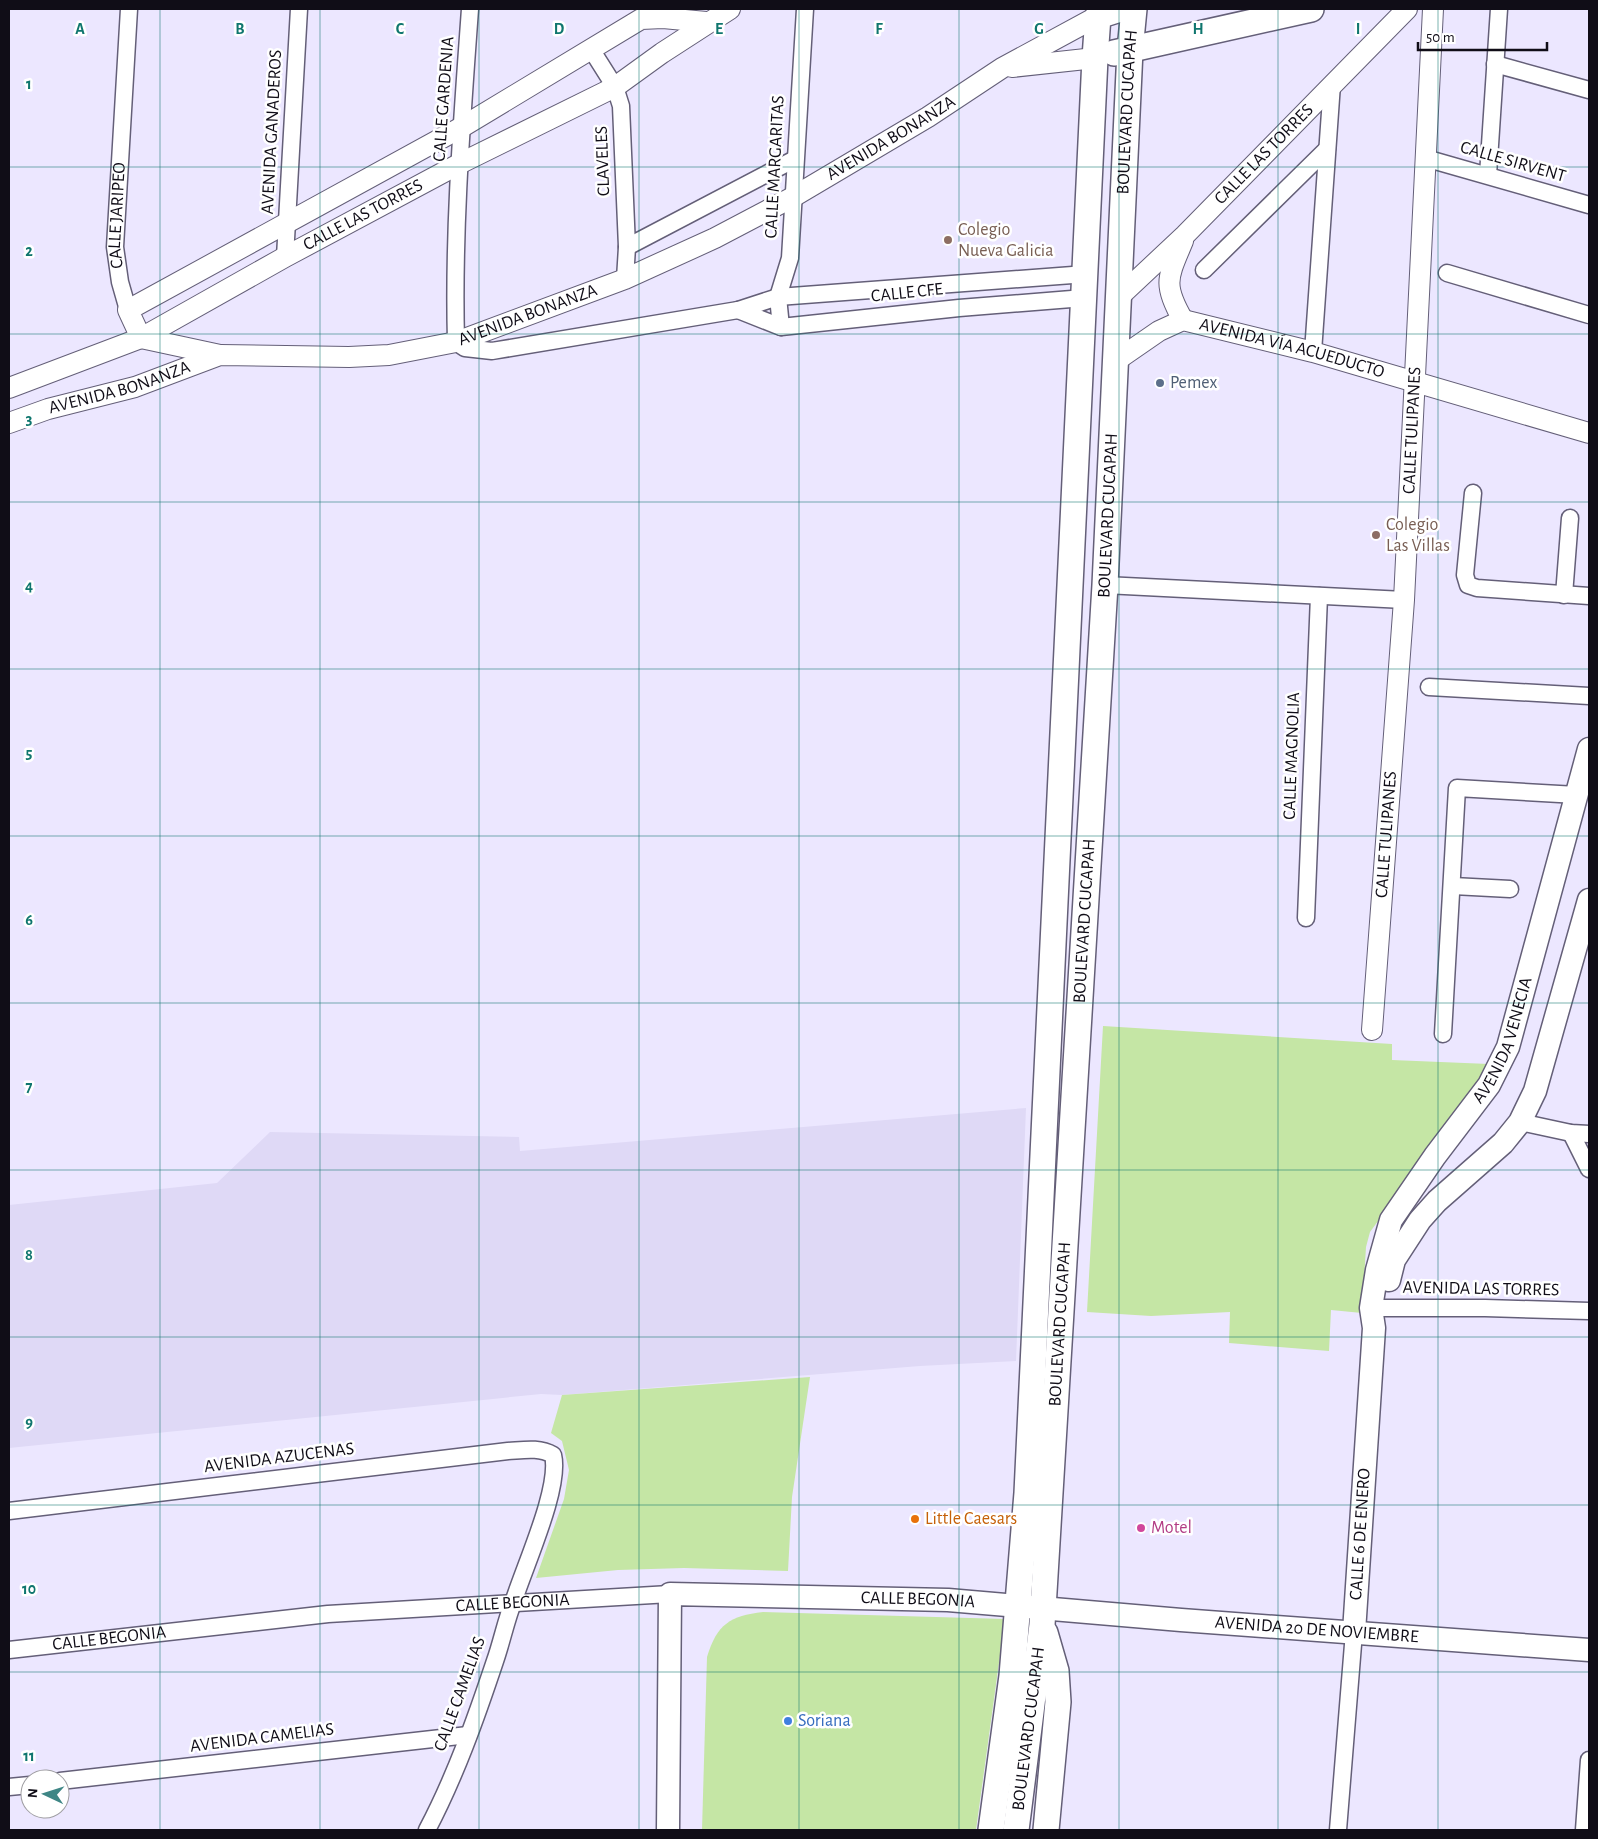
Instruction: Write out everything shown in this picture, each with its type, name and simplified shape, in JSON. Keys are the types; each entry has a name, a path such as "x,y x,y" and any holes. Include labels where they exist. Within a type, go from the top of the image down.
{"main road":[{"name":"BOULEVARD CUCAPAH","path":"1016,1830 1043,1616 1105,585 1130,50 1134,9"},
{"path":"1095,58 1311,9"},
{"name":"BOULEVARD CUCAPAH","path":"991,1830 1012,1676 1019,1606 1031,1418 1095,58 1106,11"},
{"name":"AVENIDA VENECIA","path":"1376,1314 1377,1270 1391,1220 1435,1156 1469,1115 1490,1085 1508,1048 1589,749"},
{"path":"1376,1314 1394,1260 1408,1236 1436,1201 1466,1178 1504,1143 1520,1122 1535,1092 1589,900"},
{"path":"1435,1156 1442,1169 1447,1173 1466,1178"},
{"name":"CALLE 6 DE ENERO","path":"1354,1632 1376,1314"},
{"path":"668,1830 670,1594"},
{"name":"CALLE BEGONIA","path":"670,1594 948,1600 1019,1606 1043,1616"},
{"path":"1043,1616 1056,1671 1058,1702 1046,1830"},
{"name":"AVENIDA 20 DE NOVIEMBRE","path":"1043,1616 1354,1632 1589,1650"}],"street":[{"name":"CALLE JARIPEO","path":"129,9 115,247 120,282 128,310 141,338"},
{"name":"AVENIDA GANADEROS","path":"285,257 299,9"},
{"name":"CALLE GARDENIA","path":"456,342 455,301 459,164 470,9"},
{"name":"CALLE LAS TORRES","path":"9,388 141,338 285,257 459,164 615,87 706,22 730,9"},
{"name":"CALLE MARGARITAS","path":"781,327 778,297 790,258 805,9"},
{"name":"CALLE LAS TORRES","path":"1120,296 1185,235 1407,9"},
{"name":"CALLE TULIPANES","path":"1372,1030 1404,600 1433,9"},
{"path":"1488,175 1499,9"},
{"name":"AVENIDA BONANZA","path":"9,419 135,387 220,355 349,357 389,355 456,342 624,279 715,238 793,197 928,118 1002,68 1106,11"},
{"name":"CALLE LAS TORRES","path":"128,310 462,127 591,49 640,14 706,22"},
{"name":"CLAVELES","path":"591,49 615,87 621,106 626,247 624,279"},
{"name":"AVENIDA BONANZA","path":"1002,68 1095,58"},
{"path":"1495,64 1589,90"},
{"path":"1313,352 1332,84"},
{"path":"1204,270 1327,149"},
{"name":"CALLE SIRVENT","path":"1425,158 1589,205"},
{"path":"626,247 795,159"},
{"path":"1183,320 1174,305 1168,278 1185,235"},
{"path":"1446,273 1589,315"},
{"name":"CALLE CFE","path":"456,342 465,348 492,351 738,310 778,297 1086,274"},
{"path":"1037,277 1039,302"},
{"name":"CALLE CFE","path":"738,310 781,327 1084,298"},
{"name":"AVENIDA VÍA ACUEDUCTO","path":"1117,360 1159,331 1183,320 1313,352 1589,432"},
{"path":"141,338 220,355"},
{"path":"1473,493 1466,575 1468,585 1476,588 1589,596"},
{"path":"1564,595 1570,518"},
{"path":"1105,585 1404,600"},
{"name":"CALLE MAGNOLIA","path":"1306,918 1319,596"},
{"path":"1429,687 1589,696"},
{"path":"1443,1034 1453,886 1457,788 1577,795"},
{"path":"1453,886 1510,889"},
{"path":"1520,1122 1571,1134 1589,1134"},
{"path":"1571,1134 1589,1169"},
{"name":"AVENIDA LAS TORRES","path":"1376,1314 1485,1308 1589,1312"},
{"name":"AVENIDA AZUCENAS","path":"9,1510 508,1451 535,1449 545,1450 553,1455"},
{"name":"CALLE CAMELIAS","path":"427,1830 468,1735 495,1660 552,1490 556,1466 553,1455"},
{"name":"CALLE BEGONIA","path":"9,1650 328,1614 670,1594"},
{"name":"CALLE 6 DE ENERO","path":"1338,1830 1354,1632"},
{"name":"AVENIDA CAMELIAS","path":"70,1780 468,1735"},
{"path":"1584,1830 1589,1760"}],"shaded area":[{"path":"1026,1108 1016,1361 920,1366 562,1395 541,1394 9,1448 9,1205 217,1183 270,1132 519,1137 520,1151"}],"green space":[{"path":"1103,1026 1392,1044 1392,1060 1489,1064 1481,1081 1370,1232 1366,1247 1362,1313 1331,1310 1329,1351 1229,1343 1230,1312 1151,1316 1087,1312"},
{"path":"810,1377 792,1497 788,1571 684,1568 618,1570 536,1578 564,1499 569,1470 562,1441 551,1433 562,1395"},
{"path":"763,1612 1005,1619 976,1830 702,1830 707,1657 715,1637 726,1624 742,1616"}],"place":[{"name":"Colegio Nueva Galicia","path":"948,240"},
{"name":"Pemex","path":"1160,383"},
{"name":"Colegio Las Villas","path":"1376,535"},
{"name":"Little Caesars","path":"915,1519"},
{"name":"Motel","path":"1141,1528"},
{"name":"Soriana","path":"788,1721"}]}
